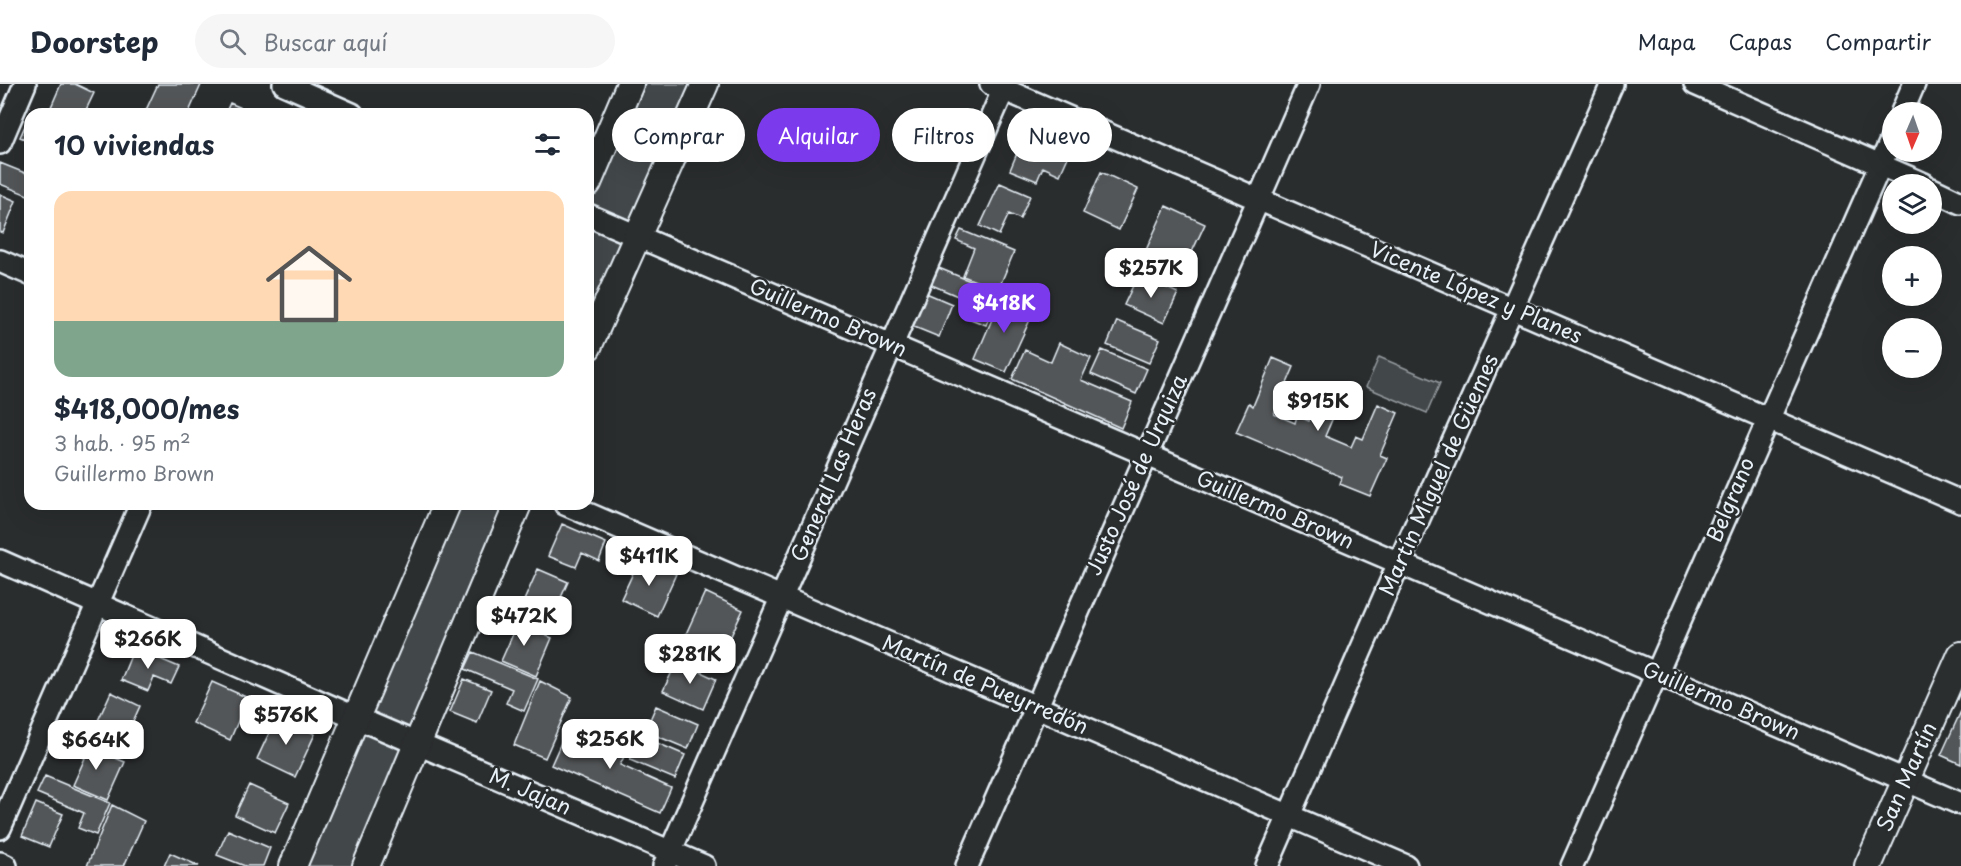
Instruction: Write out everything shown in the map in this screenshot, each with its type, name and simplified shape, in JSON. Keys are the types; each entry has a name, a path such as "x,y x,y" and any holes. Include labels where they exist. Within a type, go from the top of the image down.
{"main road":[{"path":"594,169 630,84"},
{"path":"594,334 705,84"},
{"path":"293,866 444,510"},
{"path":"366,866 516,510"},
{"name":"San Martín","path":"1868,866 1961,655"}],"street":[{"path":"0,143 25,84"},
{"path":"284,84 338,108"},
{"name":"Justo José de Urquiza","path":"967,866 1145,454 1260,200 1309,84"},
{"name":"Martín Miguel de Güemes","path":"1267,866 1612,84"},
{"path":"1695,84 1902,174"},
{"path":"1906,102 1914,84"},
{"name":"Vicente López y Planes","path":"1000,86 1766,420 1961,502"},
{"name":"General Las Heras","path":"667,859 1000,86"},
{"name":"Belgrano","path":"1572,866 1766,420 1881,164"},
{"path":"1942,194 1961,203"},
{"name":"Guillermo Brown","path":"594,218 1961,804"},
{"path":"0,261 24,271"},
{"path":"0,828 138,510"},
{"name":"Martín de Pueyrredón","path":"578,510 1406,866"},
{"name":"M. Jajan","path":"0,561 419,744 667,859 704,866"},
{"path":"0,864 6,866"}],"shaded area":[{"path":"640,84 696,84 685,108 630,108"},
{"path":"612,150 612,162 661,162 632,227 594,209 594,192"},
{"path":"594,231 623,243 594,308"},
{"path":"1379,357 1440,383 1427,413 1366,387"},
{"path":"457,510 506,510 412,735 370,718"},
{"path":"363,731 404,748 353,866 305,866"}],"building":[{"path":"61,84 75,84 94,93 87,108 51,108"},
{"path":"158,84 201,85 191,108 147,108"},
{"path":"230,103 241,108 228,108"},
{"path":"1013,162 1066,162 1060,175 1043,167 1037,181 1010,170"},
{"path":"0,163 24,173 24,194 0,184"},
{"path":"1101,172 1138,189 1119,230 1083,213"},
{"path":"1000,183 1030,196 1020,219 1009,214 999,235 980,226"},
{"path":"0,194 16,201 3,233 0,232"},
{"path":"1166,206 1205,224 1185,267 1146,250"},
{"path":"961,230 1014,252 998,290 963,276 974,248 956,240"},
{"path":"934,266 999,293 986,325 968,318 974,303 927,283"},
{"path":"1138,275 1178,293 1164,323 1124,305"},
{"path":"926,293 952,304 939,337 912,326"},
{"path":"1002,296 1034,311 1006,372 975,359"},
{"path":"1117,321 1160,339 1149,363 1107,345"},
{"path":"1059,343 1091,358 1081,380 1132,402 1121,428 1012,379 1025,350 1051,362"},
{"path":"1102,350 1147,369 1136,394 1091,374"},
{"path":"1273,358 1294,367 1274,414 1295,423 1297,416 1309,421 1326,382 1345,390 1325,436 1351,447 1356,436 1363,439 1378,404 1398,413 1380,455 1387,458 1370,496 1340,484 1342,477 1236,432 1249,403 1253,406"},
{"path":"562,524 606,543 599,561 582,553 576,567 548,556"},
{"path":"640,558 676,574 657,616 621,599"},
{"path":"538,569 568,582 558,604 548,600 538,621 519,612"},
{"path":"705,592 743,610 723,653 685,636"},
{"path":"499,616 552,638 536,676 501,661 513,634 495,626"},
{"path":"134,648 179,667 171,684 154,677 148,691 121,680"},
{"path":"473,652 538,679 524,711 506,703 512,689 465,669"},
{"path":"677,661 716,679 703,709 663,691"},
{"path":"464,679 491,690 477,723 450,712"},
{"path":"540,681 572,697 545,758 514,745"},
{"path":"212,682 248,698 230,740 193,723"},
{"path":"111,692 140,706 130,728 120,723 110,745 91,736"},
{"path":"656,706 698,724 688,749 645,731"},
{"path":"1961,711 1961,764 1941,755"},
{"path":"277,716 315,734 295,777 257,759"},
{"path":"598,729 630,744 620,765 671,788 660,813 551,765 564,736 589,747"},
{"path":"641,736 685,755 675,779 630,760"},
{"path":"71,740 125,762 108,800 73,785 85,758 67,750"},
{"path":"45,776 110,803 96,835 78,828 84,813 37,793"},
{"path":"249,785 289,803 275,833 235,815"},
{"path":"36,803 63,814 49,847 22,836"},
{"path":"112,805 144,821 124,866 87,866"},
{"path":"228,830 270,848 263,866 245,866 217,855"},
{"path":"170,853 199,866 164,866"}]}
